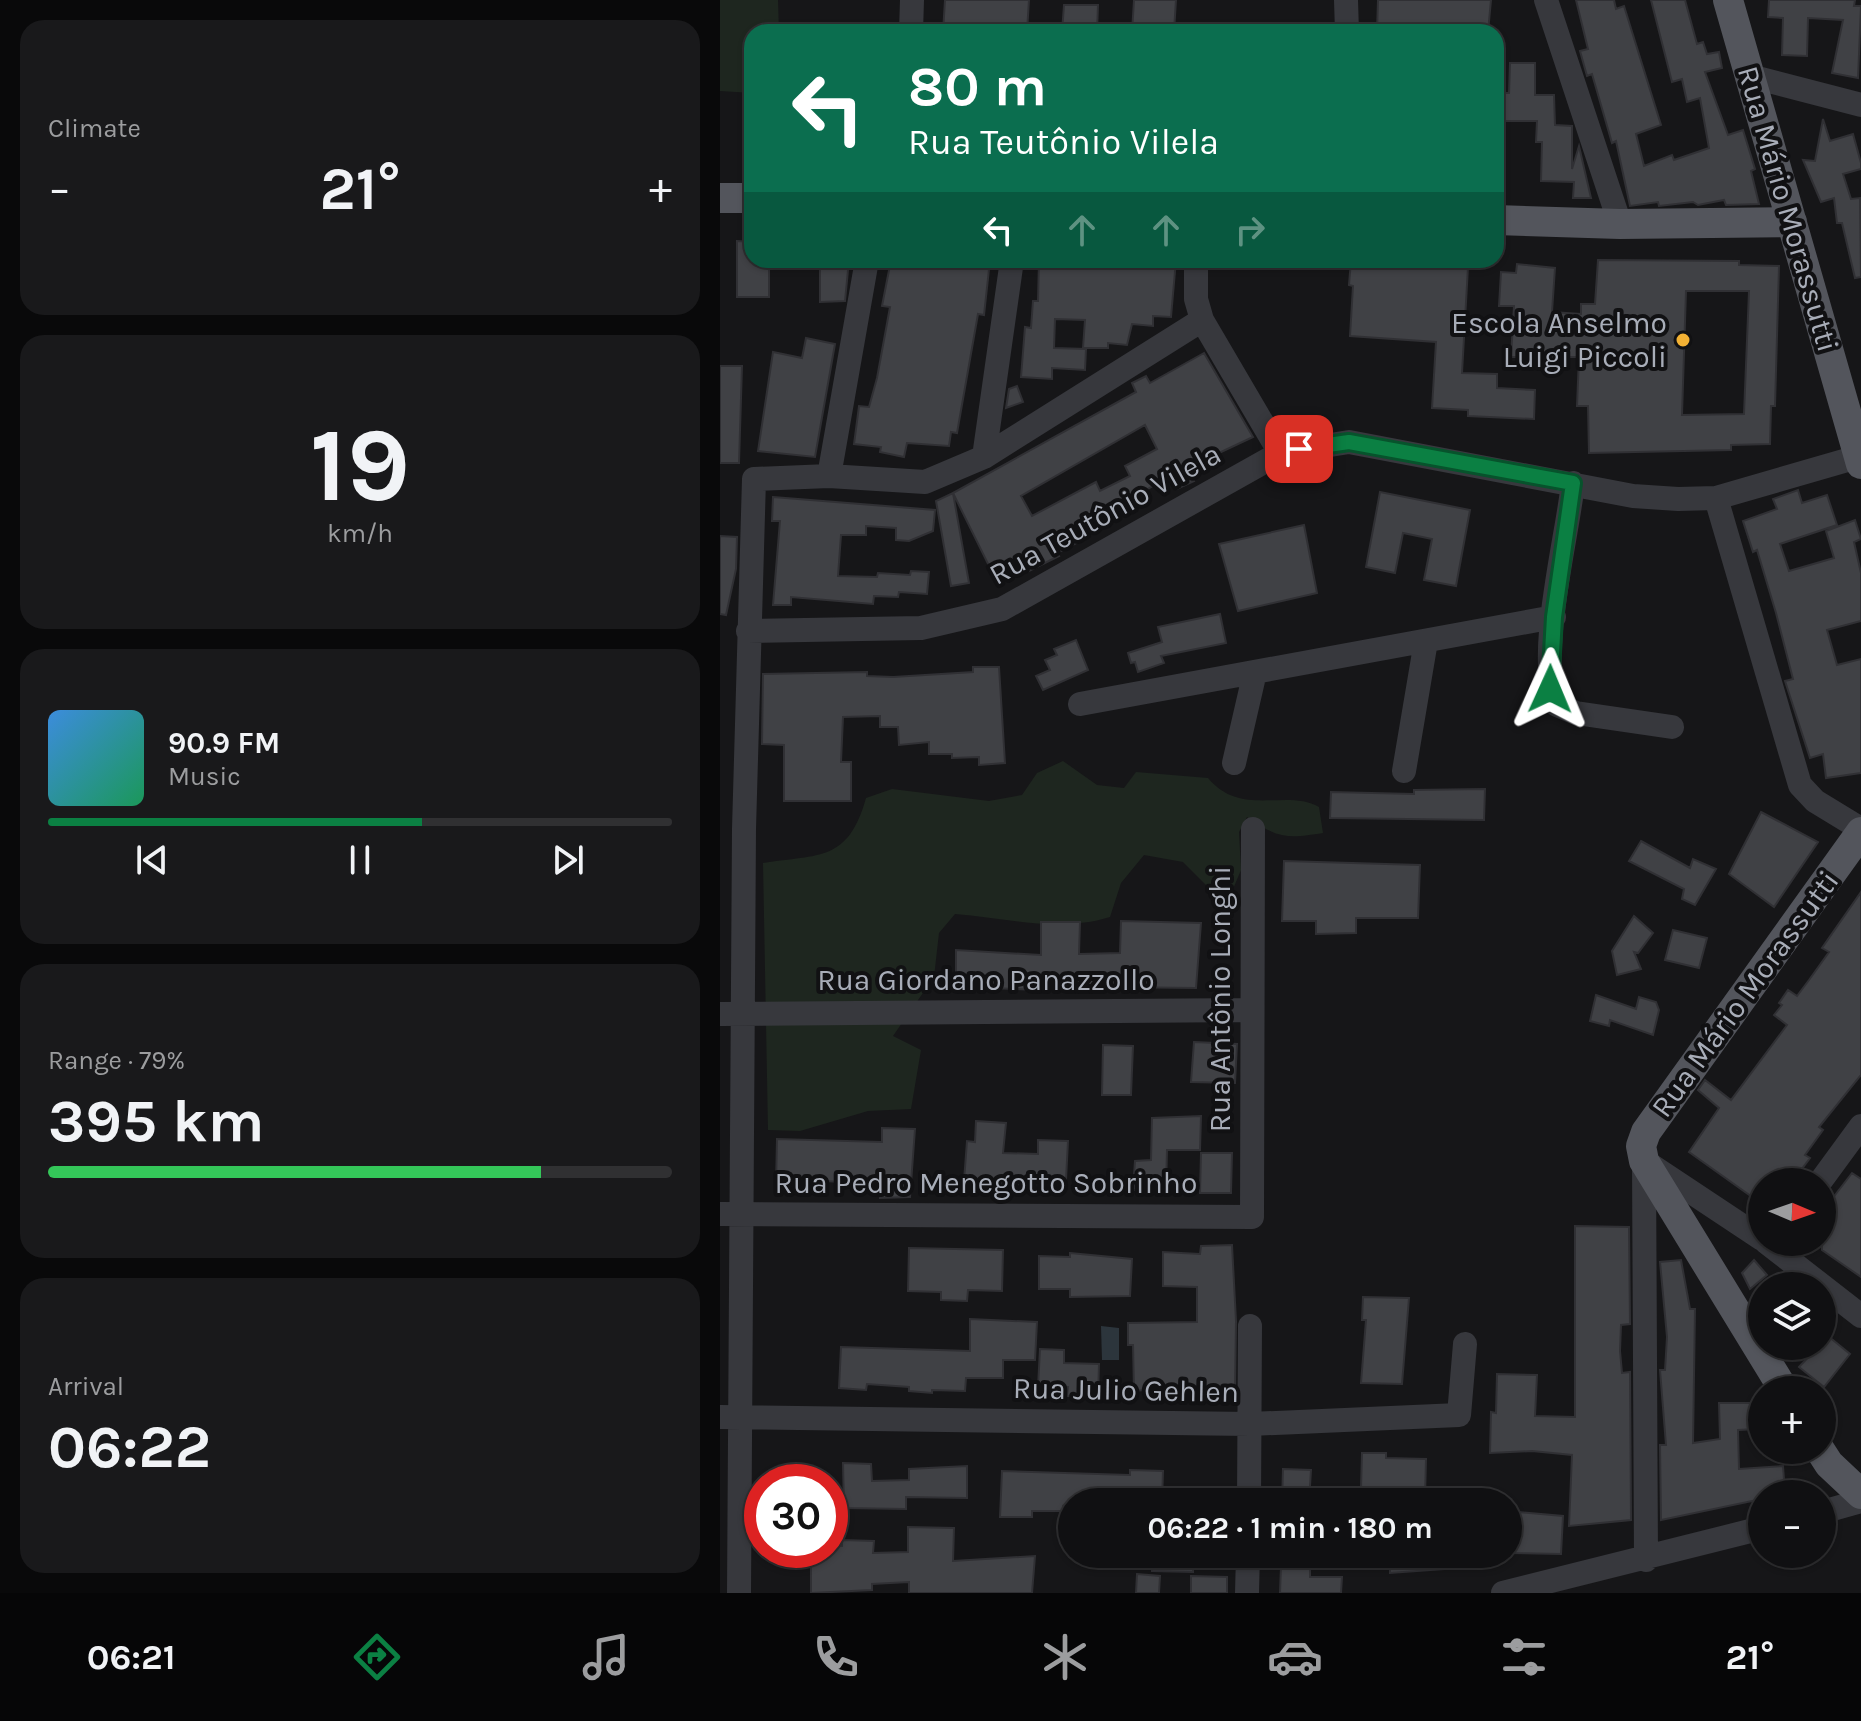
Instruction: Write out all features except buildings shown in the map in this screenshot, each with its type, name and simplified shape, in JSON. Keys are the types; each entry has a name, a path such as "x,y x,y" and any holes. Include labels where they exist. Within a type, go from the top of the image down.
{"main road":[{"name":"Rua Mário Morassutti","path":"1728,0 1860,459"},
{"path":"720,198 744,198"},
{"path":"1504,220 1620,224 1792,222"},
{"name":"Rua Mário Morassutti","path":"1644,1161 1641,1146 1646,1132 1861,831"},
{"path":"1644,1161 1775,1376"},
{"path":"1829,1464 1861,1494"}],"street":[{"path":"911,24 912,0"},
{"path":"1346,0 1347,24"},
{"path":"1546,0 1620,224"},
{"path":"1750,76 1861,105"},
{"path":"829,476 866,268"},
{"path":"984,457 1011,268"},
{"path":"1196,268 1196,299 1202,320 1280,453"},
{"path":"739,1593 730,1417 732,829 748,631 754,479 829,476 925,482 984,457 1202,320"},
{"name":"Rua Teutônio Vilela","path":"748,631 921,628 1002,609 1280,453 1349,442 1633,496 1716,498 1860,459"},
{"path":"1573,483 1554,617 1550,689 1557,705 1576,713 1672,727"},
{"path":"1716,498 1800,785 1815,801 1861,831"},
{"path":"1080,704 1554,617"},
{"path":"1404,771 1426,641"},
{"path":"1234,763 1255,672"},
{"name":"Rua Antônio Longhi","path":"1252,1217 1253,829"},
{"name":"Rua Giordano Panazzollo","path":"732,1014 1252,1010"},
{"path":"1830,1168 1861,1126"},
{"path":"1644,1161 1748,1228"},
{"path":"1644,1161 1646,1560"},
{"name":"Rua Pedro Menegotto Sobrinho","path":"730,1214 1252,1217"},
{"path":"1786,1256 1861,1316"},
{"path":"1249,1488 1250,1326"},
{"name":"Rua Julio Gehlen","path":"730,1417 1250,1424 1459,1415 1465,1344"},
{"path":"1836,1508 1861,1501"},
{"path":"1503,1593 1646,1560 1748,1532"},
{"path":"1247,1593 1248,1568"}],"shaded area":[{"path":"720,0 778,0 779,24 744,24 744,92 720,91"},
{"path":"1063,761 1097,785 1124,788 1136,772 1208,778 1221,790 1249,800 1306,802 1319,807 1323,833 1283,835 1247,817 1239,832 1241,870 1233,889 1209,888 1183,862 1144,855 1121,883 1110,917 1091,922 1033,923 955,914 939,933 934,977 893,1036 921,1050 911,1109 868,1111 800,1131 768,1130 763,863 829,851 850,834 866,798 892,789 989,801 1022,795 1037,773"},
{"path":"1101,1326 1119,1328 1119,1360 1102,1360"}],"place":[{"name":"Escola Anselmo Luigi Piccoli","path":"1683,340"}],"route":[{"path":"1299,449 1349,442 1573,483 1554,617 1550,689"}]}
